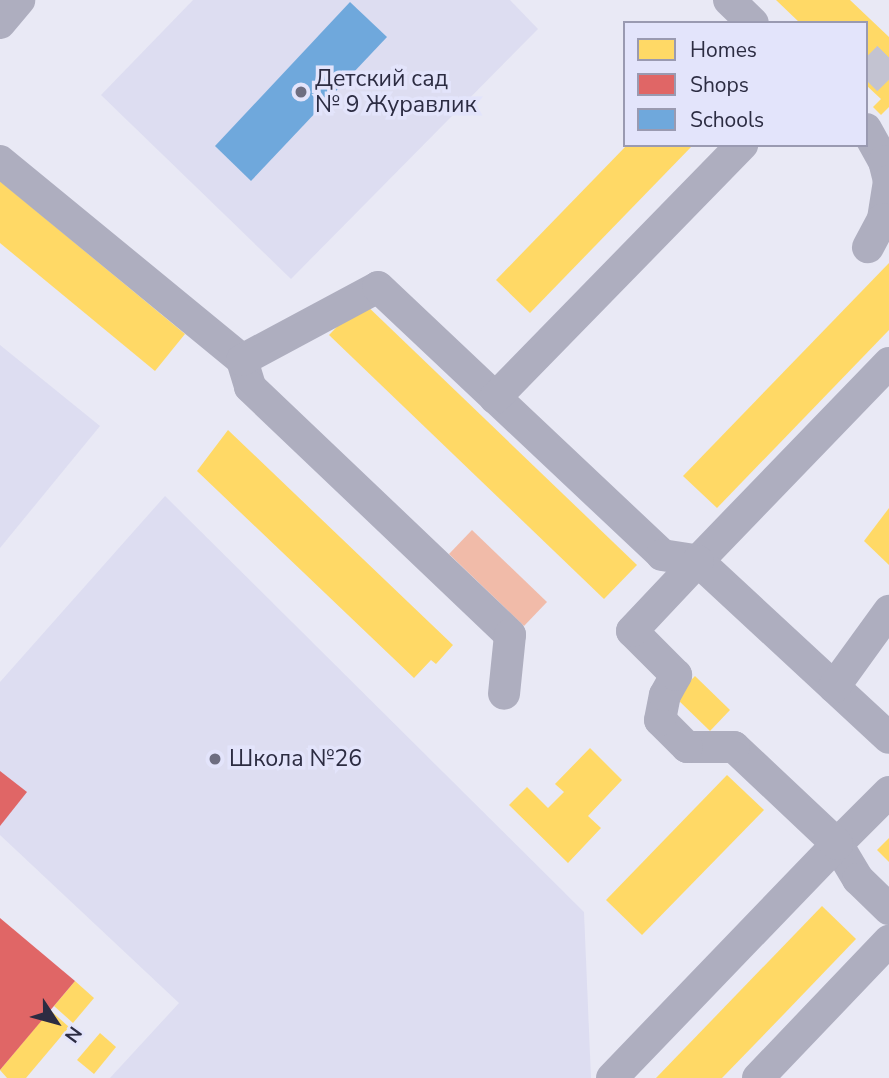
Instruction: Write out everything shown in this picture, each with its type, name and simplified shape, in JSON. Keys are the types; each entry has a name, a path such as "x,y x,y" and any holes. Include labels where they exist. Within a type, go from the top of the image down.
{"lane":[{"path":"0,23 19,0"},
{"path":"729,0 751,21"},
{"path":"868,133 884,161 888,181 883,219 868,247"},
{"path":"495,398 740,147"},
{"path":"0,161 242,360 250,387 510,635 505,694"},
{"path":"242,360 378,287 662,555 698,561 834,687 884,724"},
{"path":"889,363 632,631 676,675 665,695 660,720 687,747 734,747 837,844 858,878 889,909"},
{"path":"834,687 889,611"},
{"path":"612,1078 889,792"},
{"path":"758,1078 889,940"}],"shaded area":[{"path":"193,0 510,0 538,29 291,279 101,95"},
{"path":"0,345 100,426 0,548"},
{"name":"Школа №26","path":"165,496 584,912 591,1078 110,1078 179,1003 0,835 0,682"},
{"path":"472,530 547,602 524,626 449,554"}],"building: Homes":[{"path":"776,0 850,0 889,37 889,107 881,115 873,107 881,99 868,87 868,21 798,21"},
{"path":"625,147 691,147 530,313 496,280"},
{"path":"0,181 185,334 155,371 0,243"},
{"path":"889,263 889,330 717,508 683,476"},
{"path":"362,301 637,565 604,599 329,335"},
{"path":"228,430 453,645 436,664 431,660 414,678 197,471"},
{"path":"889,508 889,565 864,541"},
{"path":"695,676 730,710 710,731 675,697"},
{"path":"590,748 622,780 588,816 601,828 568,863 509,805 527,787 548,808 564,792 555,784"},
{"path":"727,775 764,810 642,935 606,900"},
{"path":"889,838 889,862 877,850"},
{"path":"822,906 856,939 784,1014 722,1078 656,1078"},
{"path":"75,981 94,998 73,1023 54,1006"},
{"path":"50,1010 69,1027 26,1078 7,1078 0,1070"},
{"path":"100,1033 116,1047 94,1074 77,1060"}],"building: Shops":[{"path":"0,771 27,792 0,826"},
{"path":"0,918 75,981 0,1070"}],"building: Schools":[{"name":"Детский сад № 9 Журавлик","path":"350,2 387,37 251,181 215,146"}],"tunnel":[{"path":"868,78 889,57"}],"place":[{"name":"Детский сад № 9 Журавлик","path":"301,92"},
{"name":"Школа №26","path":"215,759"}]}
